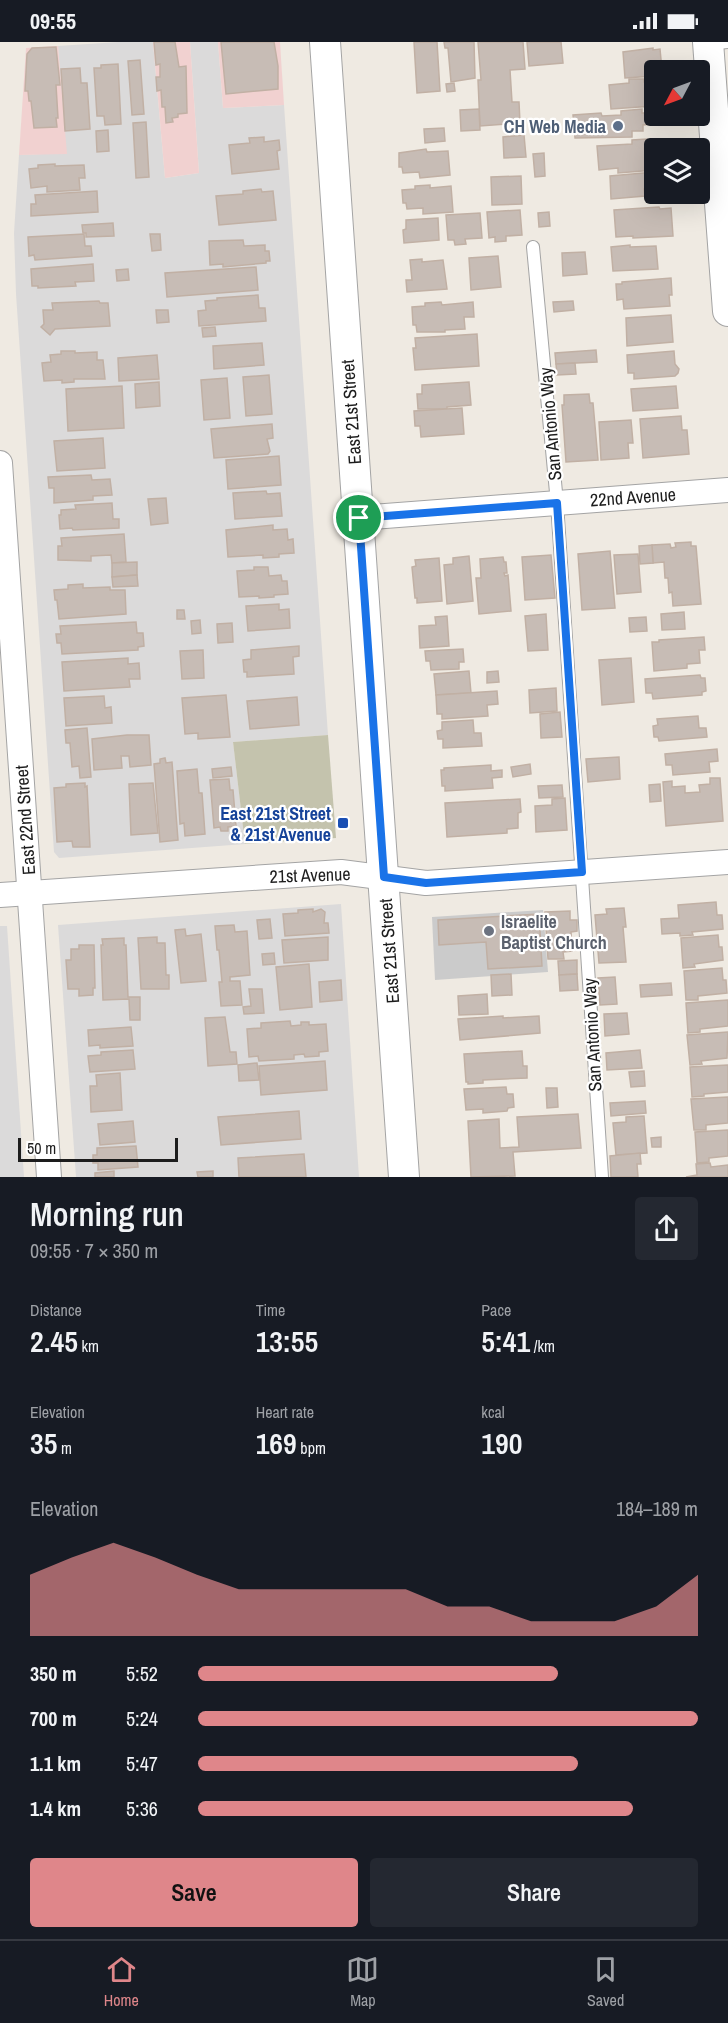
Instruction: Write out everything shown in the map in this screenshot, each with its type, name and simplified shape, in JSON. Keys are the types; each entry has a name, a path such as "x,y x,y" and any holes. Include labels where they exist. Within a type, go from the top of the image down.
{"street":[{"name":"East 21st Street","path":"325,42 404,1177"},
{"path":"715,53 728,311"},
{"name":"East 22nd Street","path":"0,462 49,1177"},
{"name":"22nd Avenue","path":"359,518 728,490"},
{"name":"21st Avenue","path":"0,895 341,872 426,883 728,862"}],"lane":[{"name":"San Antonio Way","path":"533,246 557,503 602,1177"}],"shaded area":[{"path":"153,42 165,178 199,173 190,42 218,42 223,108 284,105 328,735 233,742 245,844 59,858 54,852 16,294 14,233 19,155 66,153 58,46"},
{"path":"153,42 190,42 199,173 165,178"},
{"path":"218,42 280,42 284,105 223,108"},
{"path":"58,46 67,154 19,155 26,48"},
{"path":"328,735 336,838 245,844 233,742"},
{"path":"341,904 359,1177 76,1177 58,925"},
{"path":"543,910 548,972 435,980 432,917"},
{"path":"0,926 7,926 24,1177 0,1177"}],"building":[{"path":"154,42 175,42 179,67 186,66 187,113 178,114 178,117 172,118 173,122 166,123 161,90 157,91 156,77 160,77 160,64 156,65"},
{"path":"221,42 274,42 278,66 278,89 226,94"},
{"path":"414,42 437,42 440,91 417,93"},
{"path":"444,42 474,42 475,78 451,82 448,48 445,48"},
{"path":"478,42 523,42 525,69 510,70 512,102 519,102 520,123 480,126 478,80 481,80"},
{"path":"527,42 561,42 563,63 529,66"},
{"path":"56,47 60,85 56,85 57,127 34,128 31,101 29,101 28,91 25,91 27,54 32,48"},
{"path":"660,49 661,60 644,60 644,77 625,78 623,52"},
{"path":"140,60 144,114 132,115 128,61"},
{"path":"118,64 121,124 105,125 104,116 97,116 94,68 101,68 101,65"},
{"path":"80,68 81,83 87,83 90,129 65,131 61,69"},
{"path":"629,79 644,79 644,107 611,109 609,85 629,83"},
{"path":"454,83 455,91 447,92 446,84"},
{"path":"479,109 480,130 461,131 460,110"},
{"path":"642,109 644,113 643,131 632,131 632,137 575,138 573,115 601,113 602,116 621,115 621,111"},
{"path":"146,122 149,177 136,178 133,123"},
{"path":"444,128 445,141 425,143 424,129"},
{"path":"108,130 109,151 97,152 96,131"},
{"path":"524,135 526,157 504,158 503,137"},
{"path":"264,137 264,142 279,140 280,150 277,151 279,169 232,174 229,145 250,143 249,138"},
{"path":"644,139 644,171 618,173 618,168 599,170 597,146 632,144 632,140"},
{"path":"426,149 427,152 448,151 450,175 420,178 419,172 403,173 402,167 399,167 399,153"},
{"path":"544,153 545,176 535,177 533,154"},
{"path":"55,164 55,166 84,165 85,178 79,178 80,190 47,192 47,186 31,188 29,169 38,168 38,165"},
{"path":"644,173 644,196 611,199 610,176"},
{"path":"521,176 522,204 492,205 491,177"},
{"path":"430,185 430,188 451,186 453,212 423,214 423,208 407,209 406,203 403,203 402,190"},
{"path":"261,189 262,192 273,191 276,220 219,225 216,196 243,194 243,191"},
{"path":"97,191 98,212 31,216 31,204 36,204 35,195"},
{"path":"659,207 660,209 671,208 673,236 616,237 614,210"},
{"path":"520,210 522,235 506,236 506,241 495,242 495,237 489,238 487,212"},
{"path":"549,212 550,226 539,227 538,213"},
{"path":"480,213 482,238 465,239 466,244 455,245 454,240 448,240 446,215"},
{"path":"438,218 439,240 404,243 403,230 406,229 406,220"},
{"path":"113,223 114,236 86,237 86,233 83,233 82,225"},
{"path":"84,234 85,246 91,246 92,256 35,260 34,255 29,256 28,237"},
{"path":"150,234 160,234 161,250 152,251"},
{"path":"243,240 244,246 265,245 265,251 269,251 270,261 223,267 223,264 210,265 209,241"},
{"path":"630,245 630,247 656,246 658,269 613,271 611,247"},
{"path":"585,252 587,274 563,276 562,253"},
{"path":"498,256 501,287 471,290 469,258"},
{"path":"422,259 422,262 443,260 447,289 407,292 406,280 412,280 410,260"},
{"path":"93,264 94,281 75,282 76,286 38,288 38,286 32,286 31,269"},
{"path":"256,267 258,290 167,297 165,273"},
{"path":"128,269 129,280 117,281 116,270"},
{"path":"671,278 670,306 624,309 623,299 617,300 616,284"},
{"path":"258,295 259,308 265,308 266,321 199,326 198,311 206,310 205,301"},
{"path":"99,301 108,303 110,326 55,329 50,335 41,327 44,324 43,310 53,310 52,303"},
{"path":"573,301 574,310 554,312 553,302"},
{"path":"441,302 442,305 473,302 474,317 464,317 465,329 417,332 416,325 413,325 412,307"},
{"path":"156,310 168,310 169,322 157,323"},
{"path":"671,315 673,342 627,346 626,318"},
{"path":"215,327 216,336 203,337 202,328"},
{"path":"477,334 479,366 415,370 413,348 416,348 415,338"},
{"path":"262,343 264,365 214,369 213,346"},
{"path":"596,350 597,362 556,364 555,353"},
{"path":"61,351 97,352 97,360 103,360 105,379 74,379 74,382 62,383 62,380 44,381 42,363 51,362 50,355 61,354"},
{"path":"674,351 675,364 679,369 675,376 634,379 634,373 628,373 627,355"},
{"path":"157,355 159,379 119,381 118,358"},
{"path":"575,363 576,374 557,375 556,364"},
{"path":"269,375 272,414 246,416 243,377"},
{"path":"227,378 230,418 204,420 201,380"},
{"path":"159,382 160,406 136,408 135,384"},
{"path":"469,382 471,405 447,407 447,409 418,409 417,394 422,394 422,385"},
{"path":"122,386 124,428 68,431 66,389"},
{"path":"676,386 678,408 633,411 631,389"},
{"path":"589,394 590,403 593,403 598,460 566,462 562,405 564,405 564,395"},
{"path":"462,408 464,434 421,437 420,426 415,426 414,411"},
{"path":"681,416 682,430 687,430 689,454 643,458 640,419"},
{"path":"631,420 633,443 628,443 629,458 601,460 599,422"},
{"path":"272,424 273,438 267,439 270,451 268,454 214,458 211,429"},
{"path":"103,438 105,468 57,471 54,441"},
{"path":"279,456 281,485 228,489 226,460"},
{"path":"91,475 92,480 110,479 112,495 93,496 93,500 54,503 54,488 49,488 48,477"},
{"path":"266,491 267,494 280,493 282,516 235,519 233,493"},
{"path":"166,498 168,523 151,525 148,499"},
{"path":"112,503 113,519 119,519 119,528 60,529 61,510 76,509 75,505"},
{"path":"273,525 273,530 287,529 288,540 293,539 294,553 263,558 263,555 228,557 226,530"},
{"path":"124,534 126,562 112,563 111,555 91,556 91,561 58,560 58,546 62,546 61,538"},
{"path":"691,542 691,546 696,546 701,604 673,606 668,578 665,578 664,562 653,563 652,545 670,544 671,548 676,547 675,543"},
{"path":"652,545 653,563 640,564 639,546"},
{"path":"610,551 615,608 582,610 578,554"},
{"path":"638,554 641,592 617,594 614,555"},
{"path":"551,555 555,598 525,600 522,557"},
{"path":"469,556 473,601 447,604 444,565 453,564 453,558"},
{"path":"503,557 507,573 504,573 505,576 508,575 511,611 479,614 476,578 481,578 480,559"},
{"path":"439,558 442,601 417,603 412,567 416,566 415,560"},
{"path":"137,562 137,575 112,577 112,563"},
{"path":"254,567 268,567 269,576 281,575 282,581 287,581 288,594 259,598 259,596 239,597 237,571 254,570"},
{"path":"137,575 138,586 113,587 112,577"},
{"path":"83,584 83,588 110,587 110,590 125,590 126,614 59,619 54,590 68,589 68,585"},
{"path":"279,604 279,610 289,609 290,628 248,631 246,606"},
{"path":"177,610 184,610 185,619 177,619"},
{"path":"684,612 685,629 662,630 661,614"},
{"path":"546,614 548,650 528,651 525,616"},
{"path":"447,616 449,646 420,648 419,626 436,625 435,617"},
{"path":"646,617 647,631 630,632 629,618"},
{"path":"200,620 201,633 192,634 191,621"},
{"path":"136,622 137,633 143,633 144,646 138,647 138,650 62,654 61,643 57,643 56,634 61,634 60,626"},
{"path":"232,623 233,642 218,643 217,624"},
{"path":"704,637 705,650 699,650 700,663 687,664 687,668 654,671 652,642"},
{"path":"299,646 299,656 293,657 294,674 247,677 247,672 244,672 243,660 251,659 251,650"},
{"path":"463,649 464,662 459,662 459,669 431,670 430,661 426,661 425,651"},
{"path":"203,650 204,678 182,679 180,651"},
{"path":"128,658 128,664 139,663 140,679 129,679 130,687 64,691 62,662"},
{"path":"631,658 634,702 602,705 599,660"},
{"path":"469,671 471,693 436,695 434,674"},
{"path":"498,671 499,682 487,683 487,672"},
{"path":"700,675 701,678 705,678 706,691 702,692 702,695 653,699 652,693 646,693 645,679"},
{"path":"556,688 557,711 530,713 529,690"},
{"path":"497,691 498,704 487,705 488,716 442,719 442,714 437,714 436,695"},
{"path":"226,695 230,737 198,739 198,733 185,734 182,698"},
{"path":"104,696 105,708 111,707 112,723 66,726 64,698"},
{"path":"297,697 299,725 250,729 247,701"},
{"path":"560,712 562,737 541,738 540,714"},
{"path":"698,716 699,728 706,728 707,737 659,741 658,737 654,737 653,726 658,725 657,719"},
{"path":"473,720 474,733 481,733 482,746 443,748 443,739 438,739 437,731 442,730 442,722"},
{"path":"87,728 91,777 80,778 79,766 72,767 70,743 66,743 65,730"},
{"path":"149,735 151,765 130,767 129,756 121,756 122,768 94,770 92,739"},
{"path":"717,749 718,761 709,762 710,772 673,775 672,765 666,765 665,754"},
{"path":"619,757 620,779 588,782 586,759"},
{"path":"165,758 166,763 172,762 178,840 160,842 154,764 160,763 160,759"},
{"path":"530,764 531,774 513,777 511,767"},
{"path":"491,765 491,771 502,770 502,777 492,778 493,788 445,791 445,786 442,786 441,770 444,768"},
{"path":"231,767 232,776 213,778 212,769"},
{"path":"197,769 199,793 202,793 205,834 185,836 184,823 180,824 177,771"},
{"path":"710,778 720,778 723,821 666,826 663,782 672,781 672,787 685,786 685,793 700,792 699,785 710,784"},
{"path":"229,779 230,790 233,790 236,826 228,827 228,831 221,831 220,827 214,828 210,780"},
{"path":"85,783 90,847 73,847 72,841 57,842 54,788 66,787 66,784"},
{"path":"153,783 158,833 131,835 129,784"},
{"path":"660,784 661,801 650,802 649,785"},
{"path":"562,785 563,797 539,798 538,786"},
{"path":"565,798 567,830 536,832 535,806 552,805 552,799"},
{"path":"520,799 521,812 518,813 518,828 507,829 507,833 447,837 445,803"},
{"path":"716,902 717,915 722,915 723,929 692,932 693,935 662,934 661,919 679,918 678,905"},
{"path":"624,908 626,962 599,963 595,915 607,914 606,909"},
{"path":"313,909 313,912 321,909 325,912 324,923 328,923 329,933 285,936 283,914"},
{"path":"570,911 570,920 577,920 577,931 571,932 572,951 563,952 564,959 548,959 545,912"},
{"name":"Israelite Baptist Church","path":"539,914 542,966 488,969 486,942 439,945 438,920"},
{"path":"270,919 272,938 259,939 257,920"},
{"path":"234,925 235,932 247,931 250,975 230,977 230,981 240,981 242,1005 221,1006 219,982 222,982 215,926"},
{"path":"185,929 186,936 201,934 206,981 181,983 175,930"},
{"path":"718,935 723,960 683,968 681,938"},
{"path":"157,937 157,943 165,943 169,989 141,989 138,938"},
{"path":"328,937 328,960 284,963 282,940"},
{"path":"124,938 128,997 140,997 140,1020 130,1020 129,999 103,1000 102,939"},
{"path":"79,945 94,945 95,988 93,988 93,995 79,996 79,989 68,989 66,960 71,960 71,949 79,949"},
{"path":"274,953 275,964 263,965 262,954"},
{"path":"577,960 577,974 559,975 558,961"},
{"path":"309,964 312,1007 280,1010 276,967"},
{"path":"722,968 727,993 698,996 698,1000 686,1000 684,971"},
{"path":"511,974 512,995 492,996 491,975"},
{"path":"577,974 578,990 560,991 559,975"},
{"path":"615,977 617,1004 600,1005 598,978"},
{"path":"341,980 342,1000 320,1002 319,982"},
{"path":"671,983 672,995 641,997 640,985"},
{"path":"249,989 262,989 264,1013 244,1014 243,1007 251,1006"},
{"path":"487,994 488,1014 459,1015 458,996"},
{"path":"728,1000 728,1026 700,1029 700,1032 688,1033 686,1003"},
{"path":"627,1013 629,1034 605,1036 604,1014"},
{"path":"503,1016 503,1018 539,1016 540,1033 460,1040 458,1019"},
{"path":"225,1017 230,1052 236,1052 237,1064 208,1066 205,1018"},
{"path":"290,1021 291,1026 301,1025 301,1022 309,1022 309,1025 326,1024 328,1051 319,1052 319,1056 294,1055 294,1059 259,1061 258,1056 249,1057 247,1029 261,1028 261,1023"},
{"path":"131,1027 133,1046 100,1048 100,1045 89,1046 88,1030"},
{"path":"728,1032 727,1058 701,1061 702,1064 690,1065 687,1035"},
{"path":"133,1050 135,1069 90,1072 88,1056 101,1055 101,1052"},
{"path":"640,1050 642,1068 607,1070 606,1053"},
{"path":"522,1051 523,1066 527,1066 527,1078 483,1080 483,1083 468,1084 466,1082 464,1054"},
{"path":"325,1061 327,1090 261,1095 259,1066"},
{"path":"257,1063 259,1080 239,1081 238,1065"},
{"path":"728,1065 728,1092 692,1097 690,1067"},
{"path":"644,1071 645,1086 631,1087 629,1072"},
{"path":"120,1073 122,1110 91,1112 90,1086 97,1086 96,1075"},
{"path":"506,1087 507,1094 513,1094 514,1107 508,1108 507,1111 483,1113 483,1109 466,1110 464,1089"},
{"path":"546,1088 557,1088 558,1107 547,1108"},
{"path":"728,1097 728,1123 706,1125 706,1130 694,1130 691,1099"},
{"path":"645,1101 646,1113 611,1116 610,1103"},
{"path":"299,1111 301,1139 221,1145 218,1117"},
{"path":"578,1114 581,1148 513,1152 515,1176 471,1177 468,1121 499,1119 500,1148 519,1147 517,1117"},
{"path":"644,1116 647,1153 616,1155 613,1123 626,1122 626,1117"},
{"path":"133,1121 135,1142 100,1145 98,1124"},
{"path":"728,1130 728,1156 709,1158 709,1162 697,1163 695,1132"},
{"path":"661,1137 661,1147 652,1147 651,1138"},
{"path":"136,1146 138,1167 98,1170 98,1163 93,1163 93,1155 97,1155 97,1148"},
{"path":"640,1153 641,1164 637,1164 638,1177 611,1177 610,1156"},
{"path":"304,1154 306,1177 239,1177 238,1158"},
{"path":"710,1163 711,1167 728,1165 728,1177 686,1177 697,1175 696,1164"},
{"path":"114,1171 114,1177 95,1177 95,1173"},
{"path":"213,1171 213,1177 198,1177 197,1172"}],"place":[{"name":"CH Web Media","path":"618,126"},
{"name":"East 21st Street & 21st Avenue","path":"343,823"},
{"name":"Israelite Baptist Church","path":"489,931"}],"route":[{"path":"557,503 582,872 426,883 384,877 359,518 557,503"}]}
